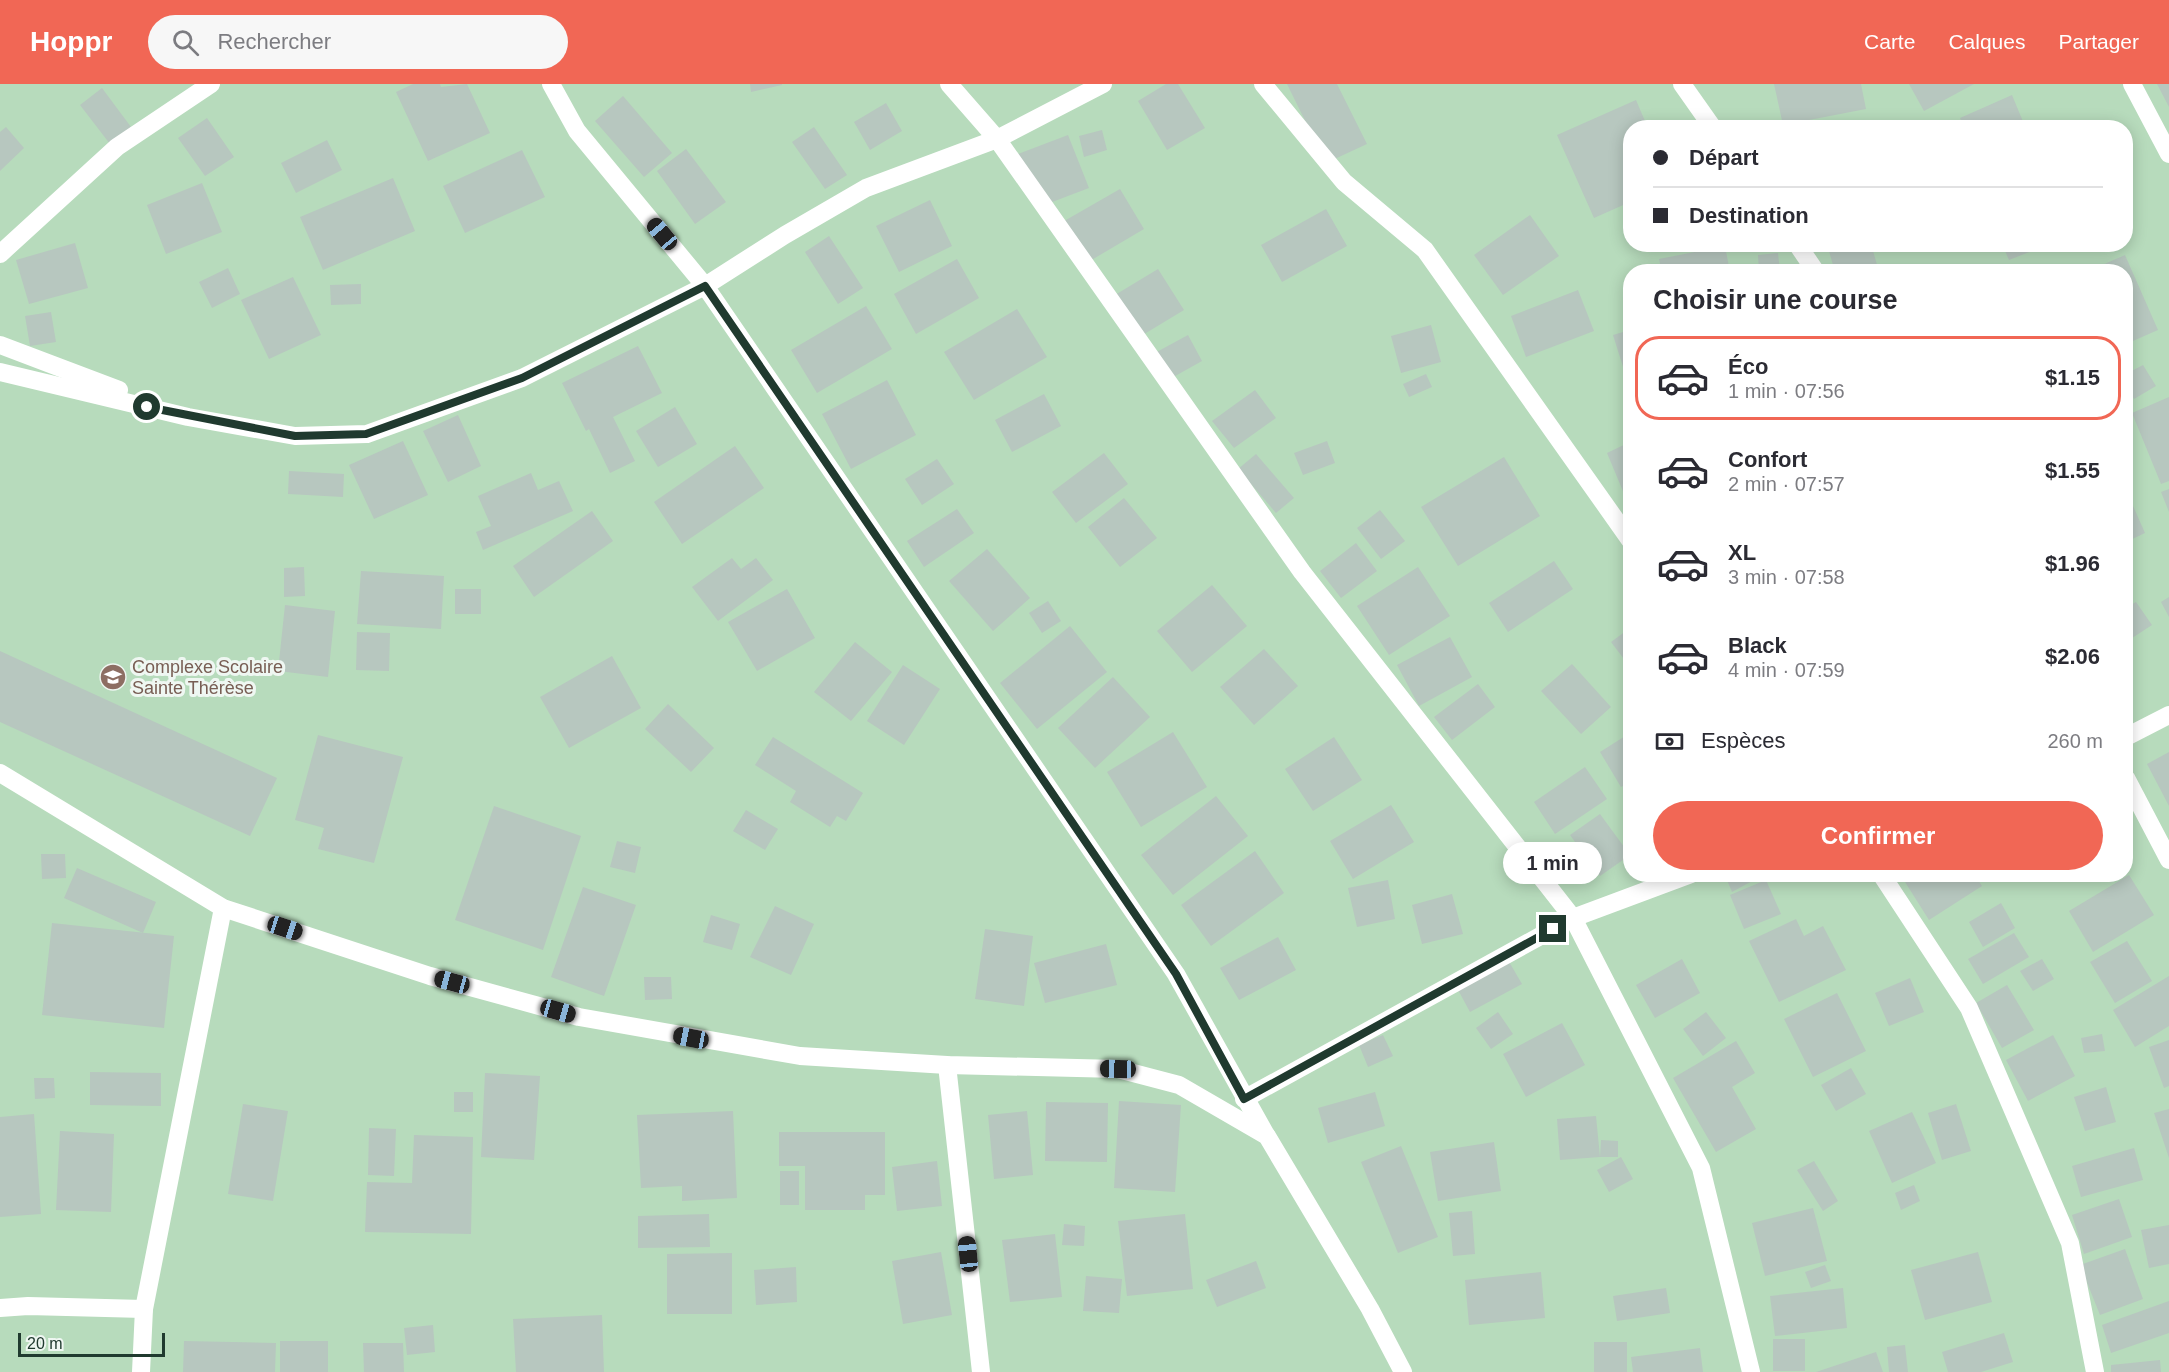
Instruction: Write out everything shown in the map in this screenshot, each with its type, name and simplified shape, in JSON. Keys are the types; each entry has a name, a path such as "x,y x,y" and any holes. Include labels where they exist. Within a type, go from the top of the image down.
{"street":[{"path":"0,254 117,147 211,84"},
{"path":"551,84 576,131 705,286 1176,974 1244,1099 1370,1309 1403,1372"},
{"path":"950,84 997,139 1302,572 1573,918 1701,1168 1751,1372"},
{"path":"0,372 189,417 295,436 366,434 522,378 705,286 785,235 866,188 997,139 1103,84"},
{"path":"1263,84 1344,182 1425,250 1623,530"},
{"path":"1682,84 1707,120"},
{"path":"2132,84 2169,154"},
{"path":"0,345 189,417"},
{"path":"2133,733 2169,715"},
{"path":"0,773 223,908 430,976 579,1017 800,1056 947,1065 1118,1069 1179,1085 1267,1136"},
{"path":"2133,791 2169,860"},
{"path":"1244,1099 1573,918 1670,882"},
{"path":"1886,882 1970,1008 2070,1243 2096,1372"},
{"path":"141,1372 144,1309 223,908"},
{"path":"947,1065 981,1372"},
{"path":"0,1308 28,1306 144,1309"}],"green space":[{"path":"0,84 2169,84 2169,1372 0,1372"}],"building":[{"path":"413,84 440,84 441,87 467,84 490,133 428,161 396,92"},
{"path":"750,84 782,84 782,85 751,92"},
{"path":"1166,84 1178,84 1205,128 1167,150 1138,101"},
{"path":"1287,84 1337,84 1367,144 1326,163"},
{"path":"1774,84 1861,84 1866,109 1809,120 1782,120"},
{"path":"1909,84 1974,84 1924,111"},
{"path":"2157,84 2169,84 2169,107"},
{"path":"102,88 131,127 110,144 80,105"},
{"path":"2012,95 2022,120 1961,120 1960,118"},
{"path":"623,96 672,153 644,177 595,121"},
{"path":"1636,100 1645,120 1623,120 1623,205 1594,218 1557,135"},
{"path":"886,103 902,131 870,150 854,122"},
{"path":"207,118 234,157 205,176 178,138"},
{"path":"6,127 24,148 0,171 0,132"},
{"path":"814,127 847,175 825,189 792,142"},
{"path":"1102,130 1107,150 1084,157 1079,136"},
{"path":"1068,135 1089,188 1039,207 1018,154"},
{"path":"327,140 342,170 296,193 281,163"},
{"path":"686,149 726,202 695,224 657,171"},
{"path":"522,150 545,197 465,233 443,186"},
{"path":"393,178 415,231 323,270 300,217"},
{"path":"202,183 222,232 166,254 147,205"},
{"path":"1120,189 1144,229 1083,265 1059,224"},
{"path":"930,200 952,246 899,272 876,226"},
{"path":"1326,209 1347,246 1282,282 1261,245"},
{"path":"1530,215 1559,256 1503,295 1474,255"},
{"path":"829,236 863,288 838,304 805,252"},
{"path":"75,243 88,288 29,304 16,260"},
{"path":"1695,252 1726,252 1728,264 1660,264 1659,259"},
{"path":"1829,252 1873,252 1877,264 1833,264"},
{"path":"2006,252 2029,252 2009,260"},
{"path":"1778,253 1779,264 1759,264 1758,255"},
{"path":"2125,255 2129,264 2104,264"},
{"path":"957,259 979,298 916,334 894,294"},
{"path":"228,268 240,294 212,308 199,282"},
{"path":"1158,269 1184,310 1141,336 1115,295"},
{"path":"2133,273 2158,330 2133,341"},
{"path":"293,277 321,335 269,359 241,300"},
{"path":"361,284 361,304 331,305 330,285"},
{"path":"1578,290 1594,331 1526,357 1511,316"},
{"path":"866,306 892,349 817,393 791,350"},
{"path":"1017,309 1047,357 974,400 944,352"},
{"path":"51,312 56,342 30,346 25,316"},
{"path":"1431,325 1441,362 1401,373 1391,336"},
{"path":"1623,332 1623,367 1613,335"},
{"path":"1188,335 1202,361 1168,380 1153,354"},
{"path":"638,346 662,393 613,417 635,461 610,473 589,429 586,431 562,383"},
{"path":"2143,365 2156,386 2134,399 2133,397 2133,370"},
{"path":"1426,374 1432,387 1409,397 1403,384"},
{"path":"887,380 916,435 851,469 822,414"},
{"path":"1255,390 1276,418 1234,448 1212,421"},
{"path":"1044,394 1061,426 1012,452 995,420"},
{"path":"2169,397 2169,481 2161,484 2133,413"},
{"path":"675,407 697,444 658,467 636,431"},
{"path":"458,415 481,466 448,482 423,431"},
{"path":"403,441 428,495 374,519 349,465"},
{"path":"1327,441 1335,463 1303,475 1294,453"},
{"path":"1623,445 1623,491 1607,453"},
{"path":"735,446 764,488 682,544 654,502"},
{"path":"1104,453 1128,484 1076,523 1052,492"},
{"path":"1256,454 1294,498 1276,513 1238,469"},
{"path":"1504,457 1540,516 1458,566 1421,507"},
{"path":"937,459 954,484 922,505 905,479"},
{"path":"289,471 344,474 343,497 288,494"},
{"path":"531,473 538,490 559,481 573,511 483,550 476,532 491,526 478,496"},
{"path":"2169,489 2169,512 2161,492"},
{"path":"1124,498 1157,538 1120,567 1088,527"},
{"path":"2133,506 2145,533 2133,539"},
{"path":"957,509 974,533 924,567 907,541"},
{"path":"1380,510 1405,541 1381,559 1357,528"},
{"path":"592,511 613,541 534,597 513,566"},
{"path":"1356,543 1377,571 1341,598 1320,571"},
{"path":"987,549 1030,598 993,631 949,581"},
{"path":"732,558 741,569 756,558 773,580 718,621 692,587"},
{"path":"1554,561 1573,589 1508,632 1489,603"},
{"path":"304,567 305,596 284,597 284,568"},
{"path":"1418,567 1450,616 1389,655 1357,606"},
{"path":"361,571 444,576 441,629 357,624"},
{"path":"1212,585 1247,626 1192,672 1157,631"},
{"path":"455,589 481,589 481,614 455,614"},
{"path":"787,589 815,638 757,671 728,622"},
{"path":"2169,597 2169,617 2161,602"},
{"path":"1048,601 1061,621 1042,633 1029,613"},
{"path":"2136,602 2152,625 2133,637 2133,604"},
{"path":"285,605 335,611 328,677 278,671"},
{"path":"1070,626 1107,672 1037,729 1000,683"},
{"path":"357,632 390,633 389,671 356,670"},
{"path":"1623,633 1623,658 1611,642"},
{"path":"1450,637 1472,677 1419,706 1397,665"},
{"path":"855,642 892,672 851,721 814,692"},
{"path":"1264,649 1298,686 1254,725 1220,687"},
{"path":"0,651 277,778 250,836 0,722"},
{"path":"612,656 641,708 569,748 540,697"},
{"path":"1572,664 1611,707 1581,734 1541,691"},
{"path":"903,665 940,689 904,745 867,721"},
{"path":"1113,677 1150,717 1095,768 1058,728"},
{"path":"1478,684 1495,707 1452,740 1434,717"},
{"path":"668,704 714,748 691,772 645,729"},
{"path":"1173,732 1207,787 1141,827 1107,772"},
{"path":"318,735 403,757 374,863 318,849 324,828 295,820"},
{"path":"773,737 863,793 846,821 837,816 830,827 790,802 796,791 755,765"},
{"path":"1334,737 1362,780 1313,811 1285,769"},
{"path":"1623,737 1623,786 1621,787 1600,752"},
{"path":"2169,752 2169,806 2147,764"},
{"path":"1585,767 1607,799 1555,834 1534,802"},
{"path":"1216,796 1248,836 1173,895 1141,855"},
{"path":"1391,805 1414,842 1353,879 1330,841"},
{"path":"494,806 581,836 543,950 455,920"},
{"path":"746,810 778,829 765,850 733,831"},
{"path":"1600,814 1623,845 1623,860 1600,876 1570,835"},
{"path":"617,841 641,847 635,873 610,867"},
{"path":"1255,851 1284,893 1211,946 1181,905"},
{"path":"41,854 65,854 66,878 42,879"},
{"path":"77,868 156,902 143,933 64,898"},
{"path":"1388,880 1395,919 1357,927 1348,888"},
{"path":"2133,881 2154,915 2093,952 2069,911 2117,882"},
{"path":"1728,882 1750,882 1732,892"},
{"path":"1761,882 1767,882 1781,914 1744,929 1730,895"},
{"path":"1905,882 1979,882 1982,886 1929,920"},
{"path":"583,887 636,905 604,996 551,977"},
{"path":"1452,894 1463,934 1422,944 1412,905"},
{"path":"2001,903 2015,928 1983,947 1969,922"},
{"path":"775,906 814,924 791,975 750,957"},
{"path":"711,915 740,924 732,950 703,942"},
{"path":"1796,919 1804,936 1823,926 1846,970 1779,1002 1749,941"},
{"path":"52,923 174,936 164,1028 42,1015"},
{"path":"985,929 1033,936 1024,1006 975,999"},
{"path":"2014,933 2029,957 1983,984 1968,959"},
{"path":"1278,937 1296,970 1239,1000 1220,968"},
{"path":"2127,941 2152,981 2115,1003 2090,962"},
{"path":"1106,944 1117,985 1045,1003 1034,963"},
{"path":"1682,959 1700,993 1655,1018 1636,985"},
{"path":"2042,959 2054,979 2033,991 2020,971"},
{"path":"1508,960 1522,984 1470,1012 1457,988"},
{"path":"2169,976 2169,1026 2135,1047 2113,1010"},
{"path":"644,977 671,977 672,999 645,1000"},
{"path":"1910,978 1924,1012 1889,1026 1875,993"},
{"path":"2007,985 2034,1030 2002,1048 1976,1003"},
{"path":"1837,993 1866,1051 1813,1077 1784,1019"},
{"path":"1498,1012 1513,1034 1491,1049 1476,1028"},
{"path":"1706,1012 1726,1038 1703,1056 1683,1029"},
{"path":"1562,1023 1585,1065 1526,1097 1503,1054"},
{"path":"2102,1034 2105,1051 2084,1053 2081,1038"},
{"path":"1383,1035 1393,1056 1368,1067 1359,1045"},
{"path":"2053,1035 2075,1076 2028,1101 2006,1060"},
{"path":"2169,1040 2169,1086 2164,1088 2149,1047"},
{"path":"1736,1041 1755,1073 1732,1087 1756,1129 1716,1152 1673,1078"},
{"path":"1851,1068 1866,1094 1836,1111 1821,1085"},
{"path":"90,1072 161,1073 161,1106 90,1105"},
{"path":"485,1073 540,1076 534,1160 481,1157"},
{"path":"34,1078 54,1078 55,1098 35,1099"},
{"path":"2106,1087 2116,1122 2085,1131 2074,1097"},
{"path":"454,1092 473,1092 473,1112 454,1112"},
{"path":"1375,1092 1385,1126 1328,1143 1318,1108"},
{"path":"1119,1101 1181,1105 1175,1192 1114,1188"},
{"path":"1046,1102 1108,1103 1107,1162 1045,1161"},
{"path":"243,1104 288,1111 273,1201 228,1194"},
{"path":"1956,1104 1971,1151 1942,1160 1928,1113"},
{"path":"2169,1109 2169,1158 2154,1113"},
{"path":"733,1111 737,1198 682,1201 682,1186 641,1188 637,1115"},
{"path":"1027,1111 1033,1175 994,1179 988,1115"},
{"path":"1912,1112 1936,1163 1892,1183 1869,1131"},
{"path":"34,1114 41,1214 0,1217 0,1117"},
{"path":"1596,1116 1600,1157 1560,1160 1557,1119"},
{"path":"369,1128 396,1129 394,1176 368,1175"},
{"path":"60,1131 114,1134 111,1212 56,1210"},
{"path":"779,1132 885,1132 885,1195 865,1195 865,1210 805,1210 805,1166 779,1166"},
{"path":"414,1135 473,1137 471,1234 365,1232 367,1182 412,1183"},
{"path":"1601,1140 1618,1141 1618,1157 1600,1157"},
{"path":"1494,1142 1501,1191 1438,1201 1430,1152"},
{"path":"1401,1146 1438,1237 1398,1253 1361,1162"},
{"path":"2134,1148 2143,1180 2081,1197 2072,1166"},
{"path":"1621,1157 1633,1179 1609,1192 1597,1170"},
{"path":"937,1161 942,1206 897,1211 892,1167"},
{"path":"1814,1161 1838,1201 1823,1211 1797,1170"},
{"path":"780,1171 799,1171 799,1205 780,1205"},
{"path":"1914,1185 1920,1201 1901,1210 1895,1193"},
{"path":"2119,1199 2132,1237 2084,1254 2072,1215"},
{"path":"1813,1208 1827,1261 1765,1276 1752,1223"},
{"path":"1472,1211 1475,1254 1453,1256 1449,1213"},
{"path":"709,1214 710,1247 638,1248 638,1216"},
{"path":"1185,1214 1193,1289 1127,1296 1118,1221"},
{"path":"1064,1224 1085,1226 1084,1246 1062,1245"},
{"path":"2169,1225 2169,1264 2149,1268 2141,1230"},
{"path":"1055,1234 1062,1297 1010,1302 1002,1240"},
{"path":"2125,1249 2143,1299 2100,1315 2080,1265"},
{"path":"941,1252 952,1315 903,1324 892,1261"},
{"path":"1978,1252 1992,1302 1925,1320 1911,1270"},
{"path":"732,1253 732,1314 667,1314 667,1254"},
{"path":"1256,1261 1266,1288 1217,1307 1206,1280"},
{"path":"1825,1265 1831,1281 1811,1288 1805,1272"},
{"path":"796,1267 797,1302 756,1305 754,1270"},
{"path":"1541,1272 1545,1318 1469,1325 1465,1280"},
{"path":"1086,1276 1122,1279 1119,1313 1083,1311"},
{"path":"1666,1288 1670,1313 1617,1321 1613,1296"},
{"path":"1843,1288 1847,1328 1775,1336 1770,1296"},
{"path":"2169,1301 2169,1333 2111,1353 2102,1325"},
{"path":"602,1315 604,1372 516,1372 513,1319"},
{"path":"433,1325 435,1352 407,1355 404,1328"},
{"path":"2004,1333 2013,1362 1981,1372 1948,1372 1942,1352"},
{"path":"1773,1339 1805,1339 1805,1371 1773,1371"},
{"path":"184,1341 276,1343 275,1372 183,1372"},
{"path":"280,1341 328,1341 328,1372 280,1372"},
{"path":"1594,1342 1627,1342 1627,1372 1594,1372"},
{"path":"363,1343 403,1343 404,1372 364,1372"},
{"path":"1905,1345 1908,1372 1889,1372 1887,1347"},
{"path":"1700,1348 1703,1372 1633,1372 1631,1357"},
{"path":"1876,1352 1883,1372 1816,1372"},
{"path":"2160,1360 2161,1372 2111,1372 2111,1365"}],"place":[{"name":"Complexe Scolaire Sainte Thérèse","path":"113,677"}],"route":[{"path":"147,407 295,436 366,434 522,378 705,286 1176,974 1244,1099 1553,929"}]}
